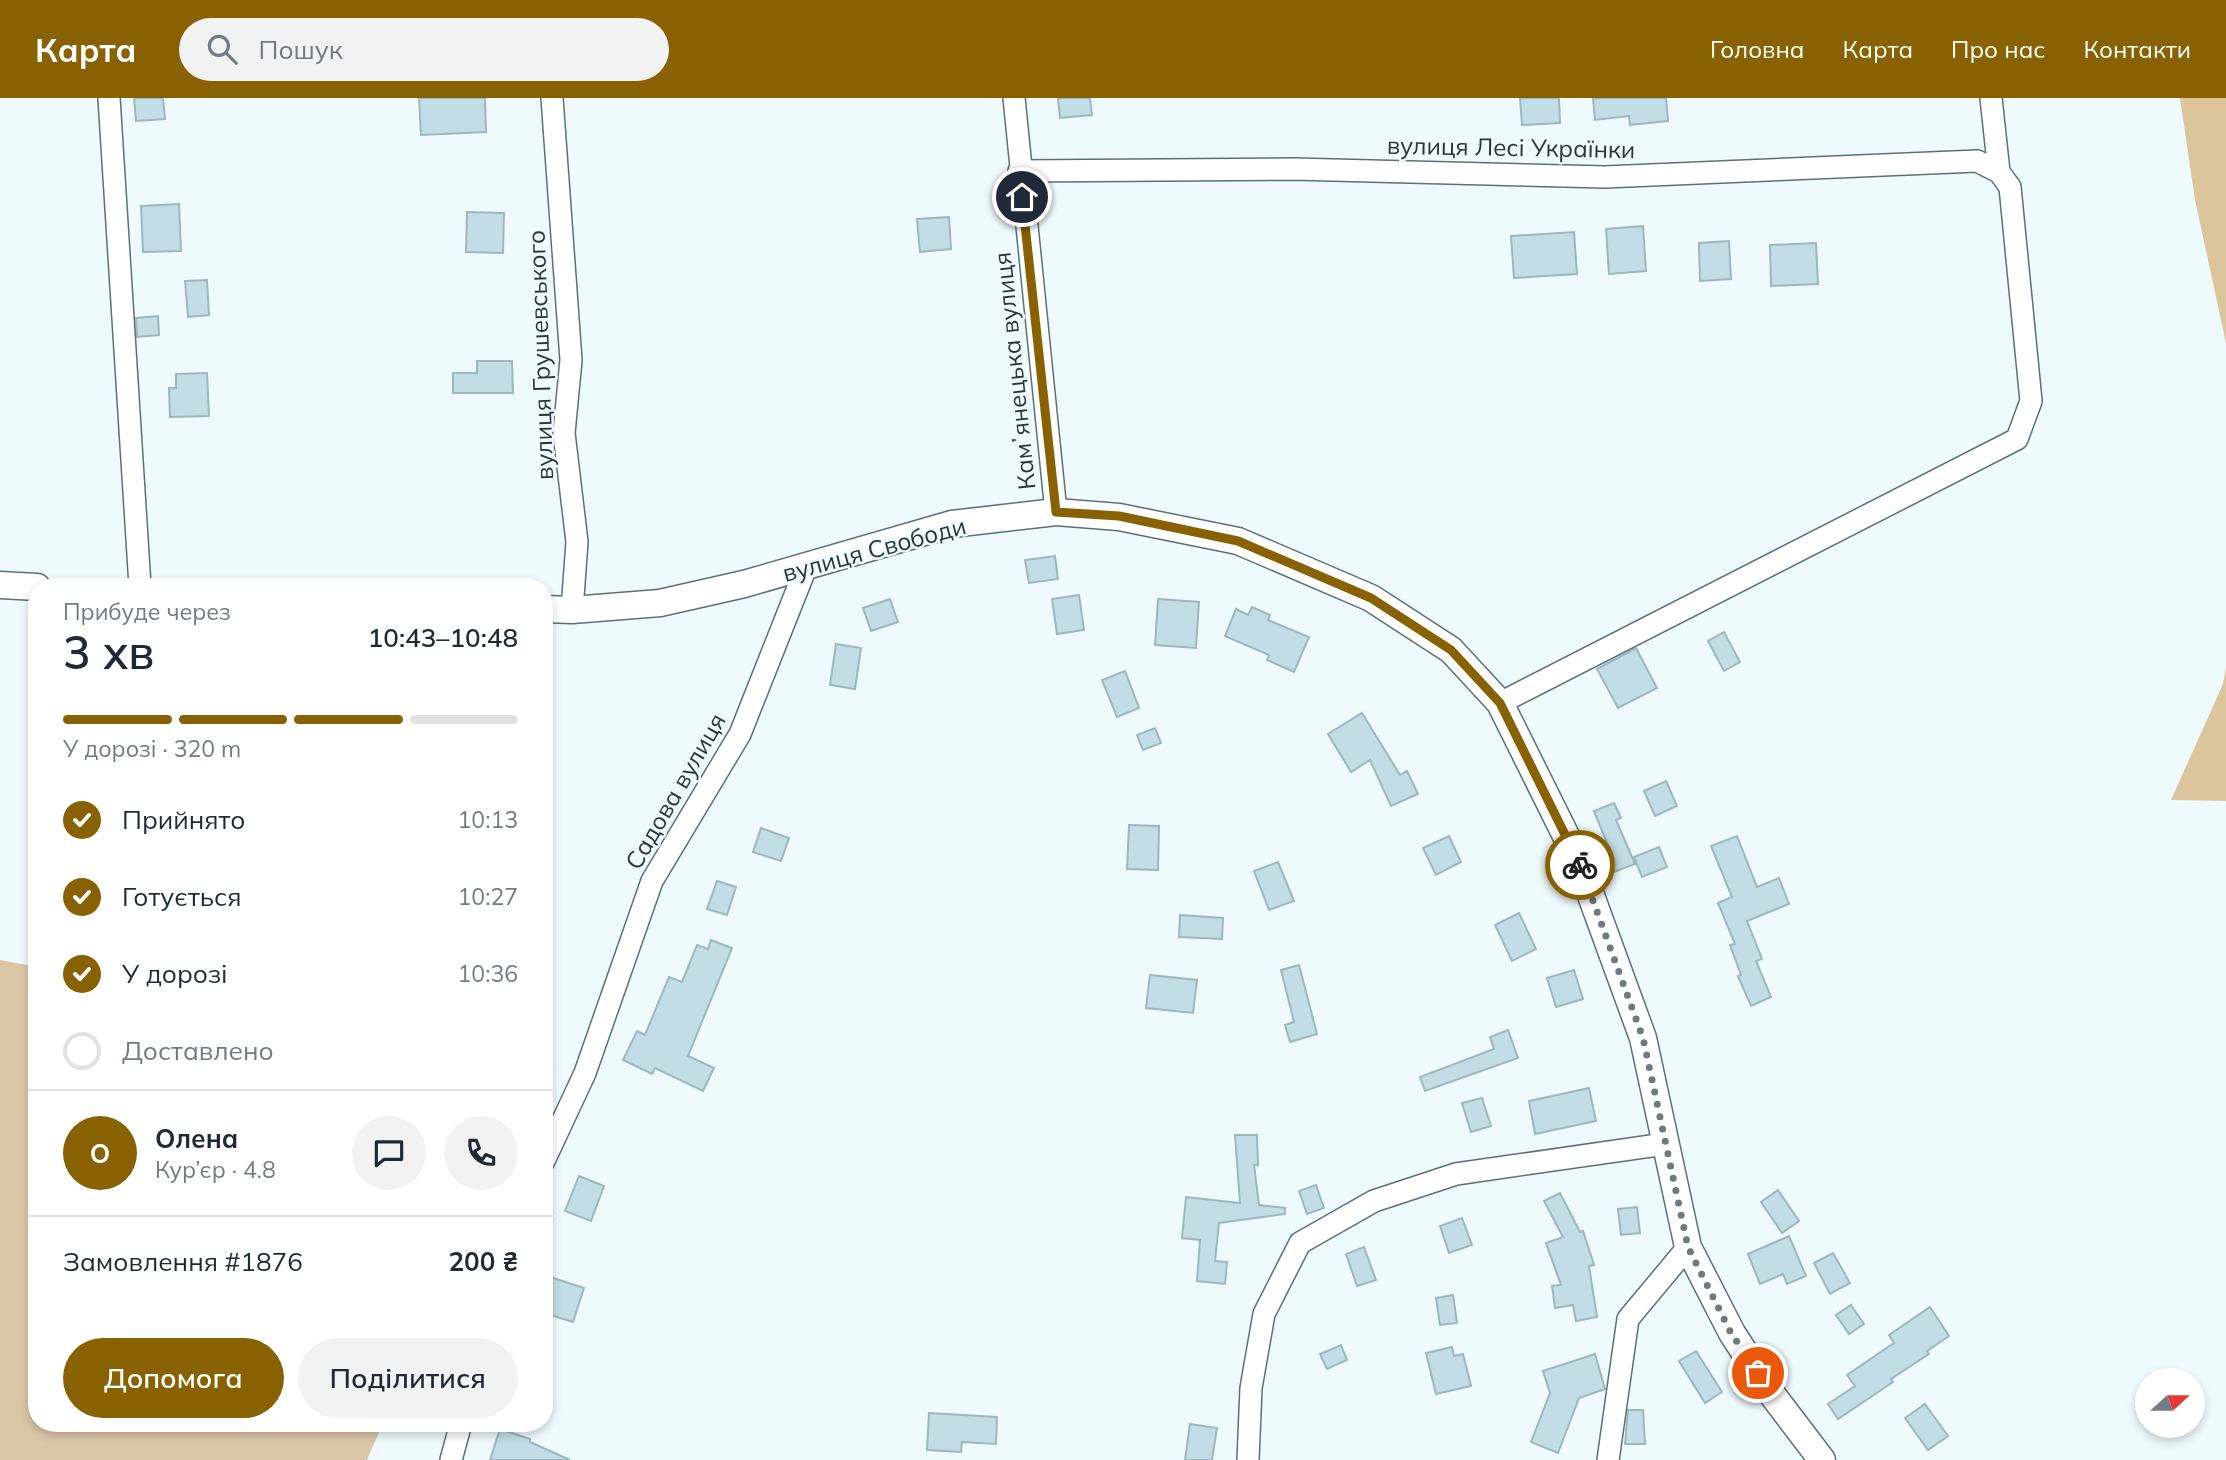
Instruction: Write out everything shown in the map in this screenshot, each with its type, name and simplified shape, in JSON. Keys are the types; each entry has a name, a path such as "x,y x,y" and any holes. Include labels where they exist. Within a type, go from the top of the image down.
{"street":[{"path":"109,98 139,578"},
{"name":"вулиця Грушевського","path":"552,98 570,360 564,433 577,542 572,610"},
{"name":"Камʼянецька вулиця","path":"1014,98 1019,171 1056,512"},
{"path":"1500,703 2017,439 2031,401 2010,187 1999,172 1991,98"},
{"name":"вулиця Лесі Українки","path":"1019,171 1294,169 1605,177 1977,161 1999,172"},
{"name":"вулиця Свободи","path":"553,609 660,603 744,584 952,524 1056,512 1119,516 1238,541 1371,598 1451,650 1500,703 1578,860 1643,1038 1688,1247 1731,1333 1771,1393 1822,1460"},
{"name":"Садова вулиця","path":"553,1142 585,1073 652,881 740,734 807,565"},
{"path":"0,585 28,587"},
{"path":"1248,1460 1251,1388 1264,1314 1300,1243 1374,1200 1456,1174 1665,1144"},
{"path":"1608,1460 1628,1318 1688,1247"},
{"path":"452,1460 459,1432"}],"shaded area":[{"path":"2180,98 2226,98 2226,343 2195,200"},
{"path":"2226,667 2226,801 2171,800 2223,684"},
{"path":"0,960 28,965 28,1432 379,1432 367,1460 0,1460"}],"building":[{"path":"134,98 163,98 165,119 136,121"},
{"path":"419,98 485,98 486,132 421,135"},
{"path":"1058,98 1090,98 1092,115 1060,118"},
{"path":"1520,98 1559,98 1560,123 1522,125"},
{"path":"1593,98 1666,98 1668,121 1630,125 1629,116 1595,120"},
{"path":"179,204 181,251 143,252 141,206"},
{"path":"467,212 504,213 503,253 466,252"},
{"path":"949,217 951,249 920,252 917,219"},
{"path":"1643,226 1646,271 1609,274 1606,229"},
{"path":"1574,232 1577,274 1514,278 1511,236"},
{"path":"1729,241 1731,279 1700,281 1699,243"},
{"path":"1816,243 1818,284 1771,286 1770,245"},
{"path":"207,280 209,315 188,317 185,281"},
{"path":"158,316 159,335 137,337 136,318"},
{"path":"477,361 512,361 513,393 453,393 453,373 477,373"},
{"path":"207,373 209,416 170,417 169,388 176,388 176,374"},
{"path":"1055,556 1058,579 1029,583 1025,560"},
{"path":"1079,595 1084,630 1057,634 1052,599"},
{"path":"890,599 898,622 871,631 863,608"},
{"path":"1158,599 1199,602 1196,648 1155,645"},
{"path":"1252,607 1270,615 1268,620 1309,637 1294,672 1267,660 1269,655 1225,636 1236,609 1248,615"},
{"path":"1724,632 1740,662 1724,671 1708,641"},
{"path":"836,644 861,648 855,689 830,685"},
{"path":"1636,648 1657,688 1618,708 1597,669"},
{"path":"1125,671 1139,708 1117,717 1102,680"},
{"path":"1362,713 1400,775 1407,771 1418,794 1391,806 1370,760 1351,772 1328,734"},
{"path":"1155,728 1161,743 1143,750 1137,735"},
{"path":"1666,781 1677,806 1655,816 1644,791"},
{"path":"1614,803 1621,818 1616,820 1635,864 1614,872 1605,850 1609,848 1594,811"},
{"path":"1129,825 1159,826 1158,870 1127,869"},
{"path":"761,828 789,838 781,861 753,852"},
{"path":"1449,836 1461,862 1436,875 1423,848"},
{"path":"1737,836 1757,887 1779,878 1789,904 1747,921 1762,959 1756,961 1771,997 1751,1006 1738,976 1741,975 1730,945 1735,944 1718,903 1732,897 1711,846"},
{"path":"1659,847 1667,867 1642,877 1634,857"},
{"path":"1278,862 1294,901 1269,910 1254,871"},
{"path":"717,881 736,887 727,915 707,909"},
{"path":"1519,913 1536,949 1512,961 1495,925"},
{"path":"1180,915 1223,918 1222,939 1179,937"},
{"path":"711,940 732,948 688,1056 714,1068 703,1091 655,1068 652,1074 623,1060 637,1031 645,1035 669,977 682,982 697,945 708,949"},
{"path":"1299,965 1317,1034 1290,1042 1285,1025 1294,1022 1281,970"},
{"path":"1574,970 1583,999 1556,1007 1547,978"},
{"path":"1150,975 1197,980 1193,1013 1146,1008"},
{"path":"1508,1030 1518,1058 1425,1091 1420,1077 1494,1049 1490,1037"},
{"path":"1589,1088 1596,1121 1535,1134 1529,1101"},
{"path":"1482,1098 1491,1126 1471,1132 1462,1103"},
{"path":"1235,1135 1257,1135 1258,1165 1254,1165 1259,1205 1285,1208 1285,1214 1219,1223 1215,1261 1227,1262 1225,1284 1197,1281 1200,1240 1182,1238 1186,1197 1240,1203"},
{"path":"579,1176 604,1186 591,1221 565,1211"},
{"path":"1316,1185 1324,1208 1307,1214 1299,1191"},
{"path":"1778,1190 1799,1221 1782,1233 1761,1202"},
{"path":"1560,1193 1580,1232 1583,1231 1594,1265 1589,1266 1597,1317 1576,1321 1573,1305 1555,1308 1552,1286 1561,1285 1546,1243 1563,1237 1544,1201"},
{"path":"1637,1207 1640,1233 1621,1235 1618,1209"},
{"path":"1462,1218 1472,1245 1449,1253 1440,1226"},
{"path":"1789,1236 1806,1276 1787,1284 1783,1274 1760,1284 1748,1254"},
{"path":"1364,1247 1376,1280 1357,1286 1346,1254"},
{"path":"1833,1253 1850,1283 1830,1294 1814,1263"},
{"path":"553,1278 584,1288 573,1322 553,1316"},
{"path":"1453,1295 1457,1323 1440,1325 1436,1298"},
{"path":"1851,1305 1864,1324 1849,1334 1836,1315"},
{"path":"1930,1307 1949,1336 1927,1351 1929,1354 1891,1379 1893,1382 1838,1419 1828,1404 1855,1386 1847,1375 1894,1343 1889,1335"},
{"path":"1341,1345 1347,1360 1327,1369 1320,1354"},
{"path":"1452,1347 1454,1356 1463,1354 1471,1386 1436,1394 1426,1353"},
{"path":"1696,1351 1722,1392 1705,1403 1679,1361"},
{"path":"1595,1354 1605,1389 1579,1398 1558,1453 1531,1442 1550,1393 1543,1371"},
{"path":"1925,1404 1948,1436 1928,1450 1905,1418"},
{"path":"1628,1410 1643,1410 1645,1444 1625,1444"},
{"path":"929,1413 997,1417 996,1444 962,1442 961,1452 927,1450"},
{"path":"1190,1424 1217,1428 1212,1460 1185,1460"},
{"path":"499,1432 509,1432 530,1439 530,1442 570,1460 490,1460"}],"way so far":[{"path":"1580,865 1643,1038 1688,1247 1731,1333 1758,1373"}],"route":[{"path":"1022,197 1056,512 1119,516 1238,541 1371,598 1451,650 1500,703 1580,865"}]}
